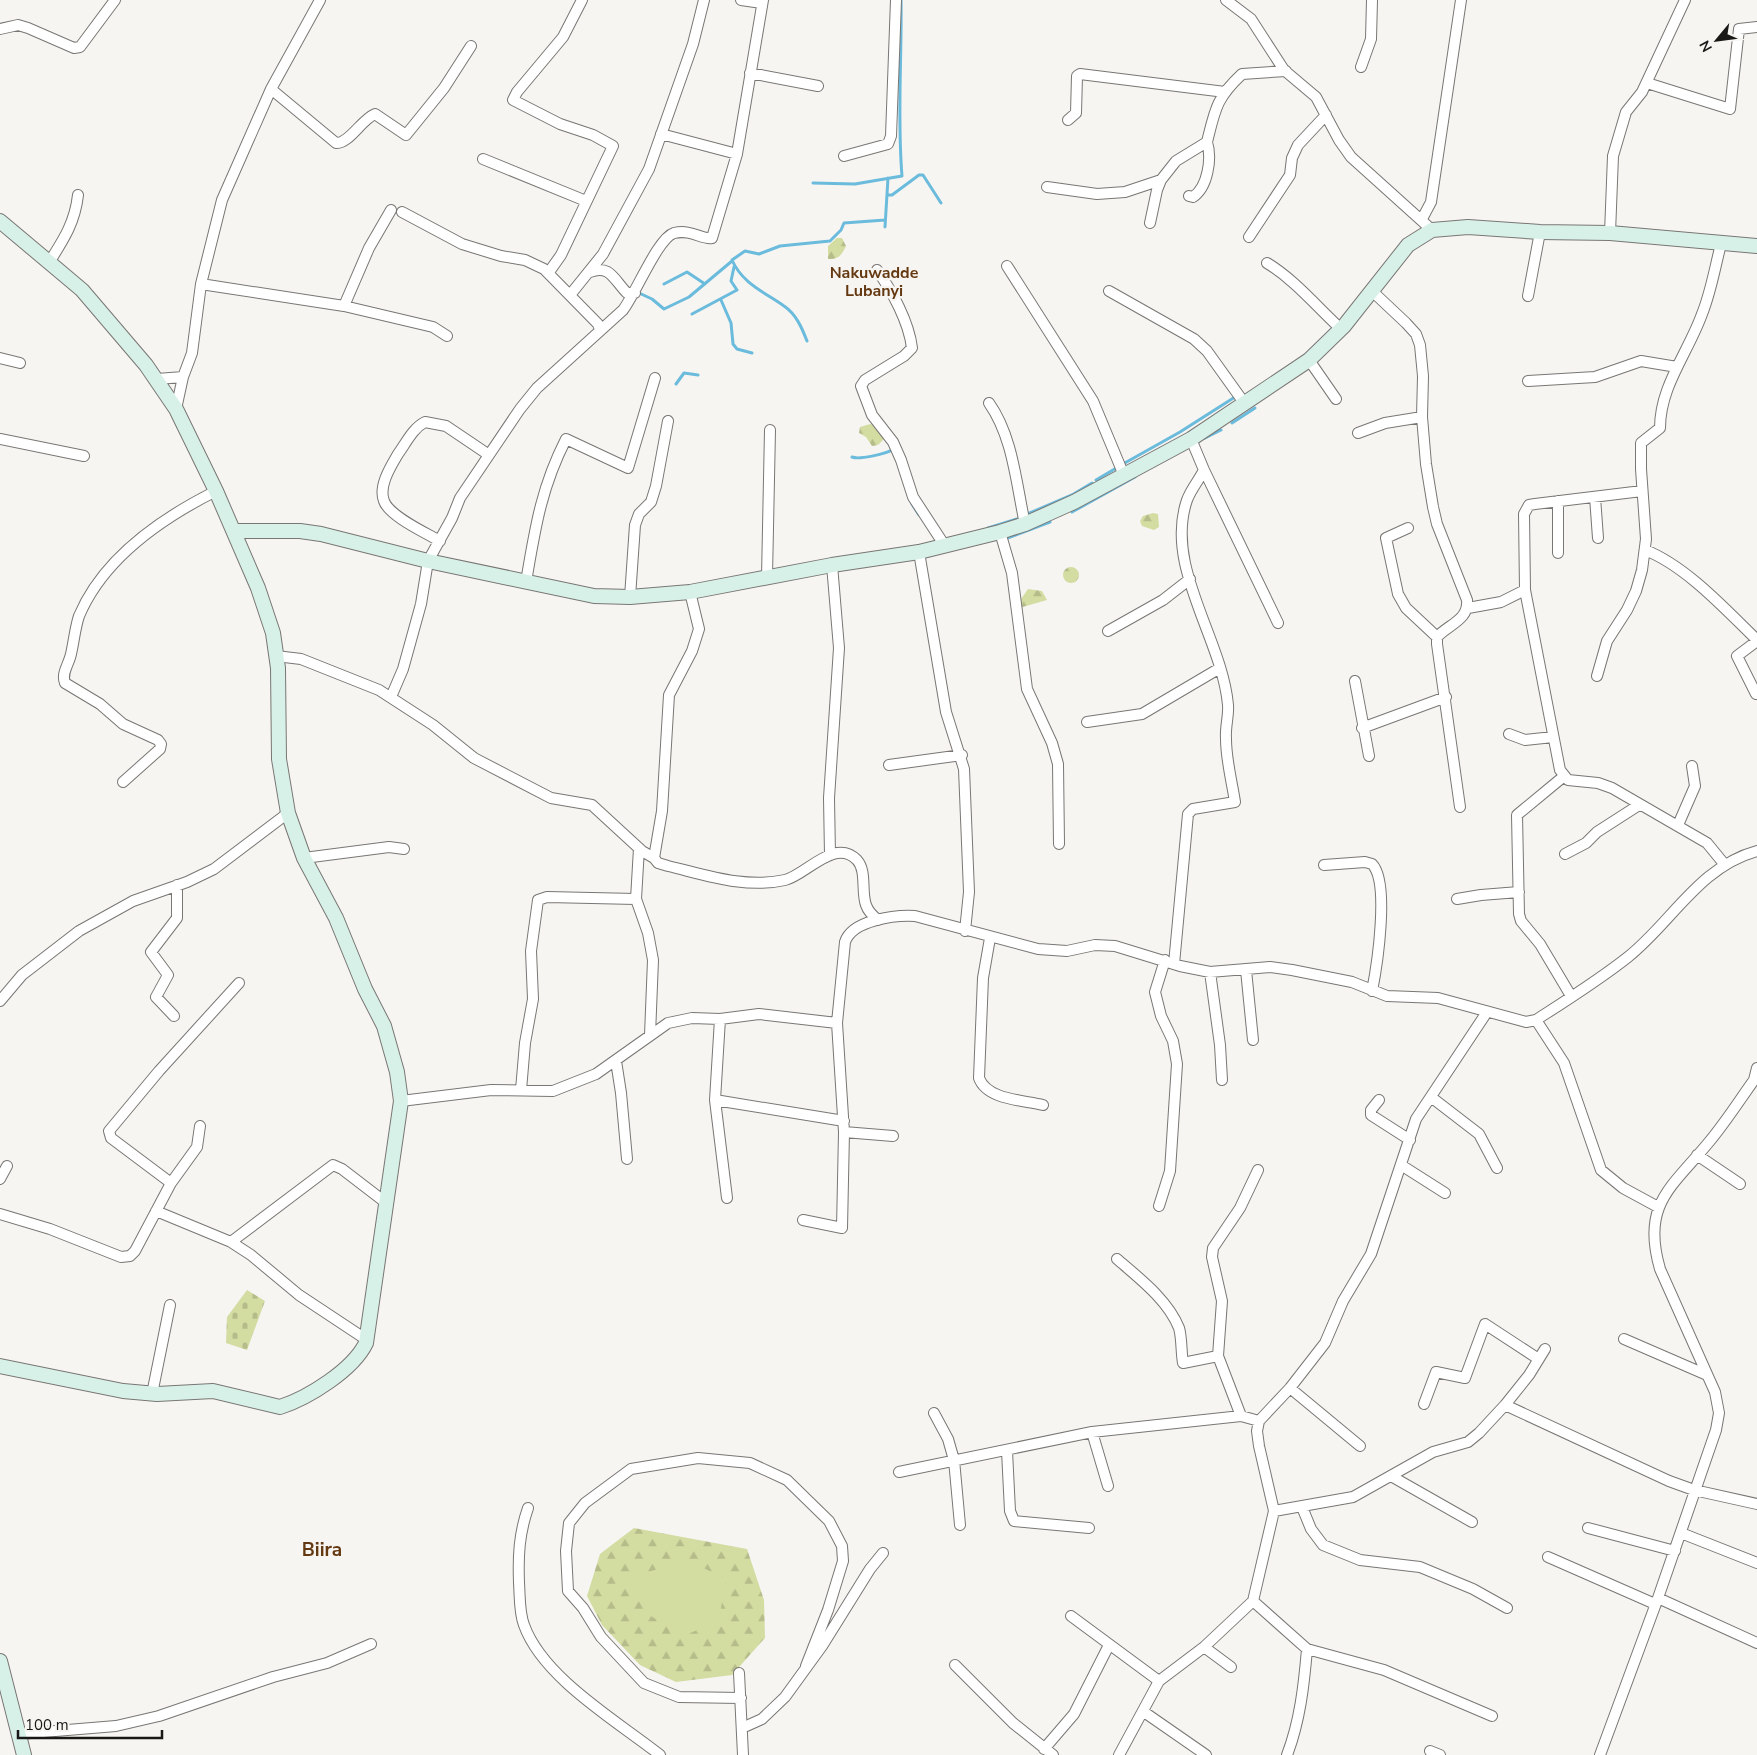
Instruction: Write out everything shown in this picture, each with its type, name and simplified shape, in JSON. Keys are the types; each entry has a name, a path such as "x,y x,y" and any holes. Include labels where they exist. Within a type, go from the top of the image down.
{"street":[{"path":"0,29 18,25 74,48 80,47 115,0"},
{"path":"176,409 183,377 192,353 201,284 222,200 271,89 320,0"},
{"path":"549,272 562,255 613,146 593,134 560,124 513,100 517,92 562,37 582,0"},
{"path":"570,295 609,246 649,168 693,44 704,0"},
{"path":"391,697 403,669 422,604 428,561 440,541 460,498 520,409 538,388 623,310 635,293 651,257 667,238 673,234 691,231 708,239 712,238 737,154 763,2 741,0"},
{"path":"844,156 888,144 891,136 896,0"},
{"path":"1226,0 1251,19 1286,71 1316,97 1339,140 1351,157 1432,230"},
{"path":"1361,67 1371,39 1372,0"},
{"path":"1422,219 1431,202 1461,0"},
{"path":"1610,233 1616,145 1626,112 1647,83 1685,0"},
{"path":"1647,83 1730,109 1738,29 1757,27"},
{"path":"271,89 336,143 343,142 364,121 375,114 406,134 444,88 471,46"},
{"path":"1189,196 1193,197 1199,192 1209,165 1210,152 1207,142 1215,107 1225,92 1242,74 1286,71"},
{"path":"750,74 818,86"},
{"path":"1068,120 1076,113 1078,76 1080,74 1225,92"},
{"path":"1249,237 1290,176 1292,158 1298,145 1326,115"},
{"path":"661,134 737,154"},
{"path":"1150,223 1156,190 1161,180 1176,161 1207,142"},
{"path":"483,160 586,201"},
{"path":"1046,187 1084,194 1112,194 1161,180"},
{"path":"50,261 71,228 76,213 78,195"},
{"path":"344,306 369,248 391,210"},
{"path":"402,212 462,244 501,256 525,260 549,272 598,324 600,330"},
{"path":"0,221 50,261 107,317 157,378 176,409 216,491 267,613 276,656 279,759 288,813 304,858 336,918 365,989 384,1026 397,1072 401,1101 400,1124 385,1202 382,1247 367,1340 356,1359 339,1373 290,1404 280,1407 213,1390 152,1394 86,1385 0,1366"},
{"path":"234,531 300,531 321,534 428,561 594,596 630,597 690,592 832,564 919,552 1000,532 1024,524 1074,502 1124,473 1191,439 1309,360 1341,329 1408,245 1432,230 1468,228 1610,233 1757,246"},
{"path":"1528,296 1540,232"},
{"path":"1597,676 1607,641 1618,627 1636,591 1645,550 1646,512 1642,491 1641,443 1660,428 1660,412 1664,394 1703,314 1721,244"},
{"path":"1267,263 1289,277 1300,291 1341,329"},
{"path":"1007,266 1093,401 1124,473"},
{"path":"589,272 600,268 606,270 627,293 635,293"},
{"path":"877,270 898,307 911,339 912,348 904,356 865,380 862,386 872,415 893,442 901,460 912,497 945,546"},
{"path":"201,284 344,306 433,327 447,336"},
{"path":"1109,291 1194,338 1206,351 1245,404"},
{"path":"1372,291 1390,306 1416,334 1421,352 1423,376 1422,417 1426,464 1437,524 1467,600 1468,608 1463,617 1437,637"},
{"path":"0,358 20,363"},
{"path":"1309,360 1336,399"},
{"path":"1528,381 1595,377 1641,361 1677,367"},
{"path":"157,378 183,377"},
{"path":"526,582 538,508 552,466 566,440 628,468 655,378"},
{"path":"988,403 1000,419 1007,441 1024,524"},
{"path":"1358,433 1385,423 1422,417"},
{"path":"440,541 416,529 385,503 385,481 392,464 409,437 425,422 446,426 489,455"},
{"path":"630,597 635,525 640,514 651,502 656,486 668,422"},
{"path":"767,577 770,430"},
{"path":"0,439 84,456"},
{"path":"1191,439 1278,623"},
{"path":"1159,1206 1170,1171 1177,1064 1173,1041 1161,1016 1155,992 1169,962 1188,814 1194,809 1235,802 1226,740 1228,706 1220,668 1190,579 1181,530 1187,500 1204,470"},
{"path":"123,782 160,749 161,744 158,740 118,720 100,704 65,683 64,676 71,656 77,623 90,594 104,574 143,537 194,502 216,491"},
{"path":"1642,491 1529,505 1524,514 1525,590 1552,738 1563,777 1568,780 1605,784 1706,843 1725,865"},
{"path":"1594,497 1598,538"},
{"path":"1558,501 1558,553"},
{"path":"1408,528 1388,536 1386,541 1394,582 1406,608 1437,637 1460,807"},
{"path":"1000,532 1012,573 1027,689 1032,704 1052,743 1058,764 1059,844"},
{"path":"1645,550 1660,556 1710,595 1757,640 1737,656 1756,694"},
{"path":"919,552 946,712 962,756 965,778 964,805 968,892 965,931"},
{"path":"830,855 829,798 838,648 832,564"},
{"path":"1108,631 1163,600 1190,579"},
{"path":"1468,608 1501,602 1525,590"},
{"path":"654,858 662,811 669,695 692,652 698,629 690,592"},
{"path":"276,656 301,659 368,684 432,725 474,758 552,798 592,805 658,863 734,882 749,883 786,880 830,855 844,854 858,861 862,874 865,903 878,920"},
{"path":"1086,722 1142,714 1220,668"},
{"path":"1355,681 1362,728 1369,756"},
{"path":"1362,728 1446,697"},
{"path":"1509,734 1525,740 1552,738"},
{"path":"889,765 962,756"},
{"path":"1678,825 1695,786 1692,766"},
{"path":"1563,777 1516,815 1521,921 1540,944 1571,996"},
{"path":"1565,854 1586,843 1597,832 1639,805"},
{"path":"0,1001 22,975 80,931 133,901 214,869 288,813"},
{"path":"304,858 389,848 404,849"},
{"path":"639,848 636,899 648,933 654,960 650,1035"},
{"path":"802,1220 842,1228 844,1127 837,1023 846,937 854,929 894,915 915,916 990,938 1053,950 1068,951 1095,944 1116,946 1210,972 1270,967 1292,970 1352,982 1372,992 1387,996 1438,998 1526,1022 1536,1020 1629,956 1699,885 1725,865 1746,854 1757,851"},
{"path":"1324,865 1365,862 1372,864 1378,874 1381,914 1372,992"},
{"path":"174,1016 156,997 168,975 151,952 177,918 177,885"},
{"path":"1457,899 1519,892"},
{"path":"521,1090 525,1043 533,998 531,951 538,900 546,897 636,899"},
{"path":"990,938 983,978 979,1078 986,1090 995,1094 1043,1105"},
{"path":"1246,970 1253,1040"},
{"path":"1210,972 1220,1045 1222,1080"},
{"path":"171,1183 111,1138 109,1131 158,1071 239,983"},
{"path":"1119,1755 1144,1712 1159,1681 1204,1647 1253,1601 1274,1511 1259,1446 1257,1431 1259,1421 1290,1388 1325,1342 1339,1316 1343,1301 1371,1254 1416,1119 1487,1012"},
{"path":"401,1101 476,1092 521,1090 546,1093 564,1088 596,1074 650,1035 679,1019 720,1019 759,1014 837,1023"},
{"path":"720,1019 715,1100 727,1198"},
{"path":"1536,1020 1564,1063 1601,1170 1623,1188 1658,1207"},
{"path":"616,1061 627,1159"},
{"path":"1600,1755 1681,1532 1716,1430 1719,1412 1716,1397 1707,1375 1660,1269 1654,1248 1658,1207 1669,1186 1697,1155 1755,1082 1757,1068"},
{"path":"1431,1097 1479,1134 1497,1168"},
{"path":"715,1100 893,1136"},
{"path":"1379,1100 1371,1110 1371,1115 1410,1140"},
{"path":"0,1214 50,1228 123,1258 134,1252 171,1183 197,1147 200,1126"},
{"path":"1697,1155 1740,1184"},
{"path":"231,1242 333,1165 342,1169 385,1202"},
{"path":"1402,1165 1444,1193"},
{"path":"0,1179 7,1166"},
{"path":"1241,1416 1218,1356 1222,1300 1212,1257 1213,1248 1240,1208 1258,1170"},
{"path":"156,1211 231,1242 251,1255 306,1301 367,1340"},
{"path":"1117,1259 1149,1287 1179,1328 1183,1363 1218,1356"},
{"path":"152,1394 170,1305"},
{"path":"1424,1404 1436,1372 1466,1378 1485,1324 1538,1358"},
{"path":"1624,1339 1707,1375"},
{"path":"1274,1511 1353,1497 1433,1452 1468,1442 1505,1405 1529,1375 1545,1349"},
{"path":"1290,1388 1360,1446"},
{"path":"1505,1405 1618,1458 1694,1490 1757,1504"},
{"path":"934,1413 948,1439 954,1460 960,1524"},
{"path":"900,1472 1092,1432 1241,1416 1259,1421"},
{"path":"1092,1432 1108,1486"},
{"path":"1007,1451 1010,1511 1014,1521 1089,1528"},
{"path":"741,1698 678,1697 644,1683 601,1637 583,1608 568,1591 566,1551 569,1523 585,1503 631,1469 698,1458 750,1463 787,1480 829,1521 842,1546 843,1561 828,1610 806,1666"},
{"path":"1391,1476 1472,1522"},
{"path":"1302,1507 1311,1530 1323,1545 1360,1560 1420,1567 1473,1589 1507,1608"},
{"path":"528,1508 521,1528 517,1550 523,1622 528,1636 564,1679 660,1755"},
{"path":"1588,1528 1674,1551"},
{"path":"1681,1532 1757,1563"},
{"path":"742,1728 762,1719 774,1709 822,1646 870,1569 883,1553"},
{"path":"1548,1557 1757,1644"},
{"path":"1253,1601 1307,1649 1384,1670 1492,1716"},
{"path":"1071,1616 1159,1681"},
{"path":"19,1734 116,1726 159,1716 273,1678 327,1663 372,1644"},
{"path":"1044,1749 1074,1714 1110,1645"},
{"path":"1204,1647 1231,1667"},
{"path":"1287,1755 1293,1739 1301,1704 1307,1649"},
{"path":"955,1666 1013,1723 1053,1755"},
{"path":"1,1669 24,1755"},
{"path":"739,1673 743,1755"},
{"path":"1144,1712 1206,1755"},
{"path":"1430,1751 1440,1755"}],"green space":[{"path":"837,238 842,238 846,246 839,256 834,259 828,259 828,246"},
{"path":"870,424 880,427 884,439 878,445 872,446 866,437 859,433 860,427"},
{"path":"1153,513 1158,514 1159,527 1154,530 1142,526 1140,521 1143,516"},
{"path":"1071,567 1077,569 1079,575 1077,581 1071,583 1065,581 1063,575 1065,569"},
{"path":"1028,589 1042,591 1047,600 1019,608 1021,599"},
{"path":"247,1290 265,1301 247,1350 226,1343 227,1317"},
{"path":"634,1528 747,1549 764,1600 765,1638 732,1675 676,1682 640,1665 602,1625 587,1596 600,1554"},
{"path":"687,1561 726,1578 719,1620 684,1636 649,1615 631,1590 633,1576"}],"waterway":[{"path":"813,183 855,184 902,176 900,110 901,0"},
{"path":"887,195 892,195 919,175 923,175 941,203"},
{"path":"885,227 888,178"},
{"path":"807,341 801,326 792,313 748,281 736,268 732,260 745,251 759,254 780,246 830,241 841,230 844,223 885,220"},
{"path":"639,293 652,299 664,309 689,297 732,261"},
{"path":"692,314 737,290 731,281 734,267"},
{"path":"664,284 687,272 705,284"},
{"path":"721,300 731,323 733,344 737,349 752,353"},
{"path":"676,384 684,373 698,375"},
{"path":"1123,464 1180,432 1235,397"},
{"path":"1232,423 1255,408"},
{"path":"1205,438 1221,430"},
{"path":"852,457 860,458 878,455 892,450 892,448"},
{"path":"1096,480 1118,467"},
{"path":"1072,512 1135,477"},
{"path":"1025,515 1072,495 1092,483"},
{"path":"912,504 919,515"},
{"path":"988,528 1017,519"},
{"path":"1005,539 1050,522"}],"district":[{"name":"Nakuwadde Lubanyi","path":"874,282"},
{"name":"Biira","path":"322,1550"}]}
